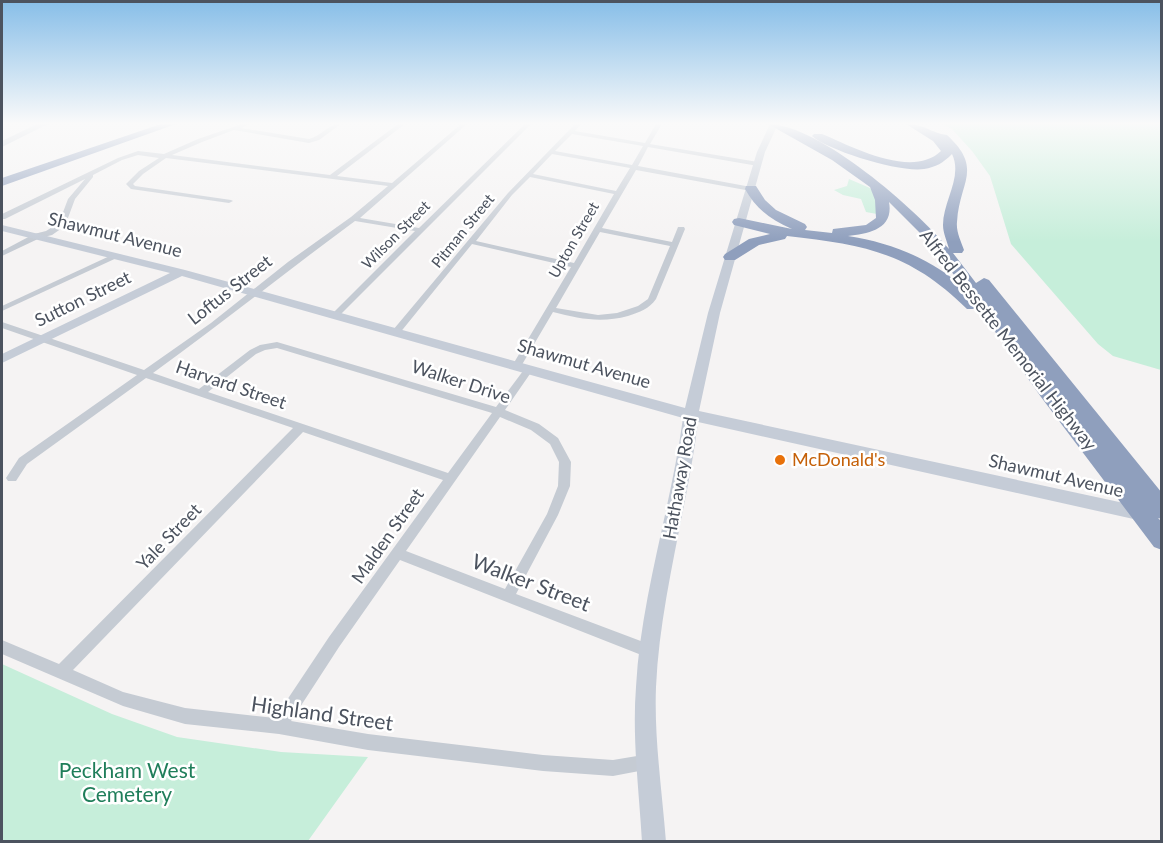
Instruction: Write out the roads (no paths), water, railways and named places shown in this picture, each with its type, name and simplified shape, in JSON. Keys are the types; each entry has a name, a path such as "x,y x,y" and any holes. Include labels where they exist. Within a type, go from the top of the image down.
{"highway":[{"path":"2,174 34,163"},
{"path":"2,182 56,163"},
{"name":"Alfred Bessette Memorial Highway","path":"842,163 874,185 908,213 942,249 1038,379 1125,491 1158,520"},
{"name":"Alfred Bessette Memorial Highway","path":"856,163 919,210 957,250 1158,520"},
{"path":"899,163 927,163"},
{"path":"957,250 950,224 962,163"},
{"path":"739,222 763,230 838,232 864,229 881,220 886,210 874,185"},
{"path":"751,189 768,211 806,231 874,246 910,258 932,269 966,299 1038,379"},
{"path":"730,257 746,246 763,240 806,231"}],"main road":[{"name":"Hathaway Road","path":"654,842 646,687 649,651 684,470 692,415 714,314 739,222 758,164"},
{"name":"Shawmut Avenue","path":"2,228 256,292 692,415 1158,520"},
{"name":"Sutton Street","path":"2,359 181,272"}],"street":[{"path":"2,217 114,163"},
{"path":"156,163 138,175 129,186 229,201"},
{"path":"225,163 392,185"},
{"path":"332,177 350,163"},
{"name":"Loftus Street","path":"12,478 23,461 354,219 418,163"},
{"name":"Wilson Street","path":"335,315 488,163"},
{"name":"Pitman Street","path":"396,332 540,163"},
{"path":"609,163 751,189"},
{"name":"Upton Street","path":"523,367 574,265 636,163"},
{"path":"2,254 37,236 49,233 62,224 75,195 99,170"},
{"path":"528,176 617,193"},
{"path":"354,219 420,230"},
{"path":"597,229 674,245"},
{"path":"550,309 599,320 614,318 641,309 652,299 681,229"},
{"path":"472,242 574,265"},
{"path":"2,309 117,256"},
{"name":"Harvard Street","path":"2,325 450,478"},
{"name":"Walker Drive","path":"200,393 253,352 263,347 277,345 498,412 523,421 548,436 563,455 566,470 561,496 508,596"},
{"name":"Malden Street","path":"279,726 334,642 498,412 523,367"},
{"name":"Yale Street","path":"62,672 301,427"},
{"name":"Walker Street","path":"398,554 649,651"},
{"name":"Highland Street","path":"2,647 123,699 157,710 214,721 279,726 378,743 543,763 613,768 649,762"}],"place":[{"name":"McDonald's","path":"780,460"}],"park label":[{"name":"Peckham West Cemetery","path":"127,783"}]}
